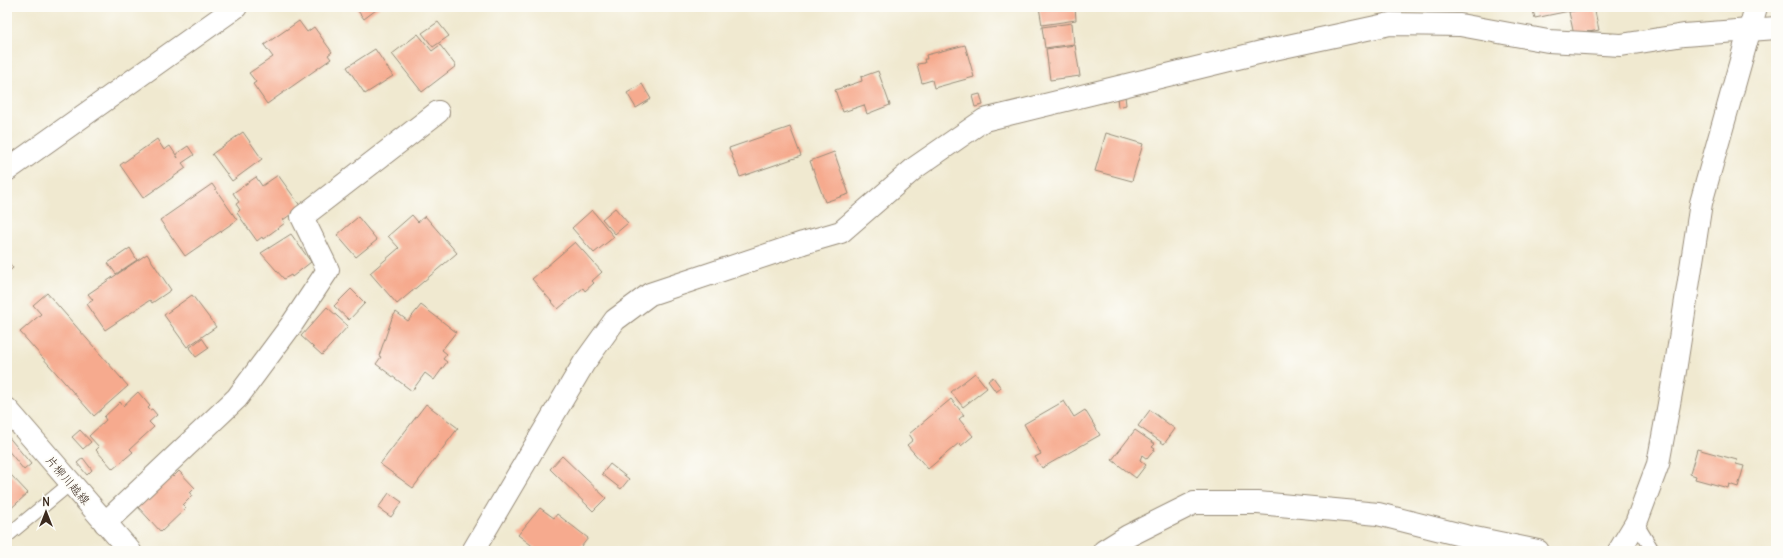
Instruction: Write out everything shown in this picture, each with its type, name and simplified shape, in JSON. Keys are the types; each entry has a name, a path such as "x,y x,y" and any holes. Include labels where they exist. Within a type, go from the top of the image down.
{"street":[{"path":"7,170 236,7"},
{"path":"1619,551 1636,523 1658,464 1675,371 1701,203 1756,7"},
{"path":"473,551 584,363 614,320 650,294 774,252 841,232 916,167 984,120 1274,49 1390,24 1460,25 1548,41 1621,45 1684,35 1776,28"},
{"path":"105,523 238,398 292,324 328,270 302,217 438,112"},
{"name":"片柳川越線","path":"7,409 130,551"},
{"path":"1104,551 1128,536 1194,503 1258,503 1378,514 1466,536 1538,551"}],"lane":[{"path":"7,536 71,483"},
{"path":"1636,523 1653,551"}],"building":[{"path":"355,7 380,7 364,19"},
{"path":"1039,7 1075,7 1076,20 1042,25"},
{"path":"1532,7 1584,7 1584,8 1535,18"},
{"path":"1594,7 1599,30 1574,35 1569,12"},
{"path":"299,21 307,32 314,27 332,52 328,55 331,59 267,104 253,84 256,82 249,73 273,57 264,45"},
{"path":"438,22 449,36 433,47 422,33"},
{"path":"1072,23 1074,44 1045,48 1042,27"},
{"path":"418,34 432,51 440,45 456,66 422,92 392,54"},
{"path":"965,45 974,77 934,88 932,80 922,83 917,64 925,63 924,59 927,59 926,55"},
{"path":"1075,45 1080,76 1050,80 1046,49"},
{"path":"375,49 393,76 365,94 347,67"},
{"path":"878,71 890,105 867,114 864,105 843,112 835,90 862,81 861,77"},
{"path":"642,84 651,99 636,108 627,93"},
{"path":"980,94 983,105 975,107 972,96"},
{"path":"1125,96 1126,105 1118,107 1117,97"},
{"path":"790,127 801,156 740,177 729,148"},
{"path":"243,132 262,159 232,181 212,154"},
{"path":"1106,133 1143,144 1132,181 1095,171"},
{"path":"157,139 164,150 170,146 178,158 176,154 188,146 194,155 182,163 186,168 143,198 120,165"},
{"path":"834,152 849,194 825,202 810,161"},
{"path":"278,175 301,207 283,220 285,223 263,239 262,237 257,241 237,213 240,210 236,204 239,202 233,193 256,177 262,186"},
{"path":"212,184 237,220 185,256 160,220"},
{"path":"615,208 628,223 615,234 602,219"},
{"path":"592,210 614,237 594,253 572,228"},
{"path":"412,215 418,222 425,216 457,253 397,304 370,273 399,248 388,236"},
{"path":"358,217 377,240 356,257 337,235"},
{"path":"291,234 311,262 292,277 291,275 284,279 261,253"},
{"path":"575,242 602,272 592,281 594,283 585,291 583,288 558,309 532,279"},
{"path":"130,248 137,260 116,274 108,263"},
{"path":"147,254 171,290 152,303 150,300 105,330 87,304 93,300 88,294"},
{"path":"7,260 13,268 7,273"},
{"path":"351,289 365,303 349,320 334,306"},
{"path":"47,293 128,386 94,416 20,332 41,314 33,305"},
{"path":"192,295 216,327 187,347 164,315"},
{"path":"421,305 456,332 442,350 447,354 443,359 447,362 434,380 425,373 412,391 376,364 381,357 379,356 392,318 396,312 408,321"},
{"path":"327,307 348,326 322,355 301,336"},
{"path":"202,338 209,348 196,357 189,348"},
{"path":"975,373 987,388 963,407 951,392"},
{"path":"993,377 1001,388 996,392 988,381"},
{"path":"138,392 150,406 148,408 150,410 152,409 157,415 149,422 154,427 130,449 133,452 113,469 96,450 99,447 89,436 106,420 104,417 120,402 123,406"},
{"path":"951,399 964,415 959,419 973,436 961,446 959,443 928,469 907,445 913,440 909,434"},
{"path":"1064,401 1074,417 1085,410 1100,435 1042,468 1035,457 1041,454 1024,424"},
{"path":"426,404 458,428 413,488 380,464"},
{"path":"1150,410 1175,429 1164,444 1138,426"},
{"path":"80,430 91,442 83,449 72,437"},
{"path":"1135,430 1155,444 1152,447 1155,449 1147,459 1142,455 1140,460 1146,465 1136,478 1112,460"},
{"path":"7,435 31,464 24,470 7,449"},
{"path":"1697,449 1737,460 1736,464 1744,466 1738,487 1729,484 1728,488 1695,479 1696,476 1690,474"},
{"path":"562,456 606,498 593,511 550,469"},
{"path":"83,458 92,470 87,475 77,463"},
{"path":"610,464 629,479 621,489 602,474"},
{"path":"179,471 195,488 190,493 192,496 183,505 186,508 161,532 137,506 171,474 173,477"},
{"path":"7,475 9,477 11,475 28,493 7,512"},
{"path":"389,493 402,502 391,517 378,508"},
{"path":"540,508 554,518 557,514 588,538 578,551 533,551 535,548 518,535"}]}
